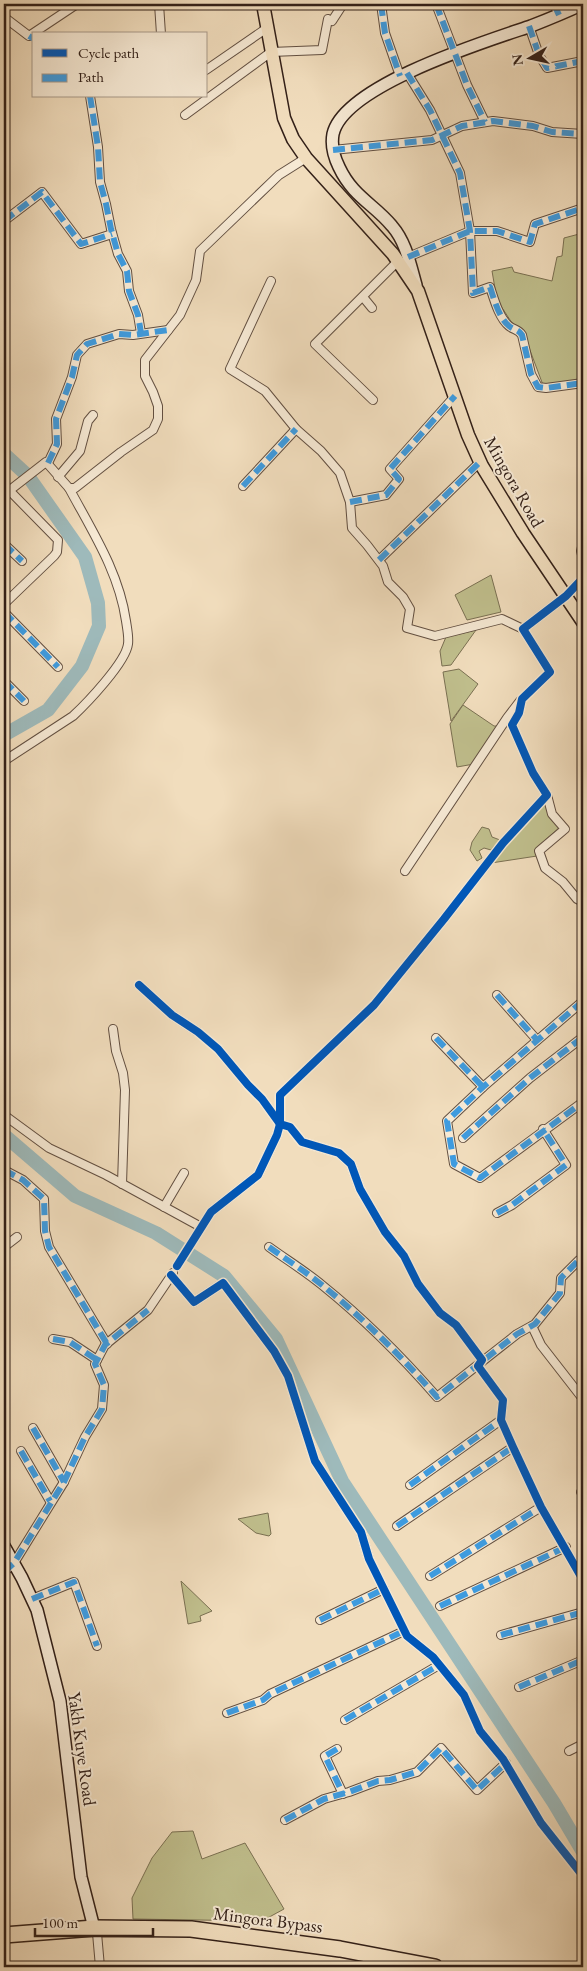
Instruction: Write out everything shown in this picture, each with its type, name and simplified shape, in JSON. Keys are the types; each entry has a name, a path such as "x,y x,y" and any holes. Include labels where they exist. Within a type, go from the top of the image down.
{"highway":[{"name":"Mingora Bypass","path":"4,1935 94,1928 190,1929 340,1949 387,1963 435,1967"}],"main road":[{"name":"Mingora Road","path":"263,4 284,118 293,139 306,158 403,259 418,291 468,435 480,462 523,533 583,622"},
{"path":"403,259 403,242 392,225 362,199 349,184 339,167 333,150 333,133 341,120 354,105 404,74 455,51 559,15 583,4"},
{"name":"Yakh Kuye Road","path":"4,1546 37,1610 60,1701 81,1877 94,1928"}],"street":[{"path":"39,32 77,4"},
{"path":"159,4 161,32"},
{"path":"185,115 271,52 322,50 328,20 332,21 343,4"},
{"path":"381,4 385,33 404,74 430,110 460,173 470,231 473,294 490,287 495,303 506,323 510,328 518,330 522,335 531,374 538,387 546,388 583,383"},
{"path":"436,4 467,85 485,122"},
{"path":"554,4 559,15"},
{"path":"4,17 32,37"},
{"path":"528,26 539,55 547,68 583,61"},
{"path":"208,69 267,28"},
{"path":"90,98 98,148 100,182 118,254 127,271 129,290 138,316 141,333"},
{"path":"333,150 432,140 462,126 492,121 533,126 552,132 583,134"},
{"path":"69,488 75,488 153,430 158,419 158,406 154,392 145,376 145,360 180,315 196,280 200,251 279,175 306,158"},
{"path":"4,221 42,192 81,244 112,234"},
{"path":"373,400 316,344 403,259 470,231 497,231 530,242 535,224 583,208"},
{"path":"271,281 230,369 265,391 296,429 340,473 350,502 352,528 379,560 388,582 403,596 410,609 407,628 435,636 502,619 524,629 528,633 550,672 522,699 507,718 405,871"},
{"path":"363,297 372,308"},
{"path":"13,489 45,464 57,444 56,419 72,377 77,354 87,344 119,334 168,330"},
{"path":"350,502 386,495 399,479 390,469 455,396"},
{"path":"58,477 80,451 88,421 93,415"},
{"path":"243,486 296,429"},
{"path":"379,560 480,462"},
{"path":"4,761 81,709 110,676 126,651 128,643 122,598 115,578 69,488 45,464"},
{"path":"4,485 13,489 30,513 58,540 57,552 54,556 4,604"},
{"path":"583,543 581,551 583,559"},
{"path":"4,544 22,561"},
{"path":"524,629 566,596 583,578"},
{"path":"4,612 58,666"},
{"path":"4,681 24,701"},
{"path":"522,699 519,713 512,725 533,773 547,795 552,814 565,829 539,851 546,868 564,882 577,899 583,902"},
{"path":"4,1572 14,1563 64,1482 85,1437 102,1409 104,1385 95,1364 97,1360 107,1344 148,1310 211,1212 258,1175 277,1135 280,1124 280,1096 374,1005 503,843 547,795"},
{"path":"139,985 172,1015 198,1032 218,1049 262,1099 280,1124 290,1127 302,1142 339,1153 351,1164 360,1189 385,1232 404,1256 418,1284 440,1313 456,1325 482,1360 478,1366"},
{"path":"497,995 538,1040"},
{"path":"583,1001 483,1086 447,1121 454,1164 480,1178 543,1129 583,1102"},
{"path":"113,1029 116,1050 124,1073 125,1090 122,1184"},
{"path":"463,1138 530,1078 583,1037"},
{"path":"436,1038 483,1086"},
{"path":"4,1116 49,1148 122,1184 164,1207 200,1230"},
{"path":"497,1213 512,1205 566,1165 543,1129"},
{"path":"4,1170 23,1180 44,1199 45,1230 49,1247 107,1344"},
{"path":"164,1207 184,1173"},
{"path":"4,1247 17,1237"},
{"path":"269,1247 342,1301 396,1353 437,1397 517,1334 532,1326 560,1293 562,1278 583,1258"},
{"path":"172,1275 194,1302 223,1282 274,1351 288,1376 315,1461 361,1532 370,1559 404,1631 407,1636 433,1657 464,1695 480,1731 506,1763 541,1823 583,1876"},
{"path":"532,1326 540,1345 583,1399"},
{"path":"53,1339 70,1342 97,1360"},
{"path":"478,1366 503,1400 501,1420 541,1507 566,1547 583,1580"},
{"path":"410,1485 501,1420"},
{"path":"33,1428 64,1482"},
{"path":"397,1526 513,1447"},
{"path":"21,1451 50,1502"},
{"path":"430,1576 541,1507"},
{"path":"440,1606 566,1547"},
{"path":"32,1599 74,1582 97,1646"},
{"path":"320,1620 384,1589"},
{"path":"501,1635 583,1612"},
{"path":"227,1713 263,1700 270,1694 404,1631"},
{"path":"519,1687 583,1660"},
{"path":"344,1720 439,1664"},
{"path":"569,1751 583,1744"},
{"path":"285,1820 324,1799 343,1794 378,1780 390,1780 417,1772 441,1748 477,1790 506,1763"},
{"path":"336,1750 325,1756 343,1794"},
{"path":"94,1928 97,1933 100,1967"}],"shaded area":[{"path":"583,233 583,381 543,385 522,329 512,323 497,300 492,271 512,267 514,272 552,281 557,257 562,256 564,238"},
{"path":"491,575 501,612 467,620 455,595"},
{"path":"476,630 451,665 442,666 440,651 446,637"},
{"path":"459,669 478,684 451,721 443,672"},
{"path":"463,705 494,726 498,726 474,764 457,767 450,724"},
{"path":"545,799 560,827 535,849 537,856 491,863 504,845"},
{"path":"482,827 489,829 492,837 500,840 491,850 484,848 479,851 482,858 477,861 470,850 472,842"},
{"path":"268,1513 271,1534 269,1536 256,1533 238,1519"},
{"path":"181,1581 212,1611 200,1616 201,1621 188,1624"},
{"path":"193,1831 202,1859 245,1843 284,1909 262,1921 133,1919 132,1898 152,1858 172,1832"}],"waterway":[{"path":"4,454 28,476 85,557 98,603 99,626 82,666 48,710 4,735"},
{"path":"4,1135 75,1196 156,1233 224,1276 276,1339 342,1481 554,1803 583,1852"}],"marked path":[{"path":"381,4 385,33 400,76"},
{"path":"436,4 467,85 485,122"},
{"path":"554,4 559,15"},
{"path":"529,26 539,55 547,68 583,61"},
{"path":"407,73 430,110 460,173 470,231 473,293 490,287 497,308 505,323 522,335 531,374 538,387 546,388 583,383"},
{"path":"90,98 98,147 100,182 118,254 127,271 129,291 138,315 141,333"},
{"path":"333,150 432,140 462,126 493,121 533,126 552,132 583,134"},
{"path":"4,221 42,192 81,244 112,234"},
{"path":"408,257 470,231 497,231 530,242 535,224 583,208"},
{"path":"48,463 57,444 56,419 72,377 77,355 87,344 119,334 133,335 168,330"},
{"path":"350,502 386,495 399,479 390,469 455,396"},
{"path":"243,486 296,429"},
{"path":"379,560 480,462"},
{"path":"583,543 581,551 583,559"},
{"path":"4,544 22,561"},
{"path":"4,612 58,667"},
{"path":"4,681 24,701"},
{"path":"497,995 537,1040"},
{"path":"583,1001 483,1087 447,1121 454,1164 480,1178 583,1102"},
{"path":"463,1138 530,1078 583,1037"},
{"path":"436,1038 483,1087"},
{"path":"497,1213 512,1205 566,1165 543,1129"},
{"path":"4,1170 23,1180 44,1199 45,1231 49,1247 107,1344"},
{"path":"269,1247 316,1280 352,1311 396,1353 437,1397 517,1334 535,1324 560,1293 561,1278 579,1260 583,1259"},
{"path":"4,1572 14,1563 64,1482 85,1437 102,1409 104,1385 95,1364 105,1345 148,1310"},
{"path":"53,1339 70,1342 97,1360"},
{"path":"410,1485 501,1420"},
{"path":"33,1428 64,1482"},
{"path":"397,1526 513,1447"},
{"path":"21,1451 50,1501"},
{"path":"430,1576 541,1507"},
{"path":"440,1606 566,1547"},
{"path":"32,1599 74,1582 97,1646"},
{"path":"320,1620 384,1589"},
{"path":"501,1635 583,1612"},
{"path":"227,1713 263,1700 270,1694 404,1631"},
{"path":"519,1687 583,1660"},
{"path":"345,1720 439,1665"},
{"path":"285,1820 324,1799 378,1781 390,1780 417,1772 441,1748 477,1790 506,1763"},
{"path":"337,1749 325,1756 343,1794"}],"cycle path":[{"path":"177,1266 211,1212 258,1175 277,1135 280,1124 280,1095 374,1005 503,843 547,795 533,773 512,725 519,713 522,699 550,672 523,629 566,596 583,578"},
{"path":"139,985 172,1015 198,1032 218,1049 262,1099 280,1124 290,1127 302,1142 339,1153 351,1164 360,1189 385,1232 404,1256 418,1284 440,1313 456,1325 482,1360 478,1366 503,1400 501,1420 513,1447 541,1507 583,1580"},
{"path":"171,1275 194,1302 223,1283 274,1351 288,1376 315,1461 361,1532 369,1559 407,1636 433,1657 464,1695 480,1731 503,1759 541,1823 583,1876"}]}
